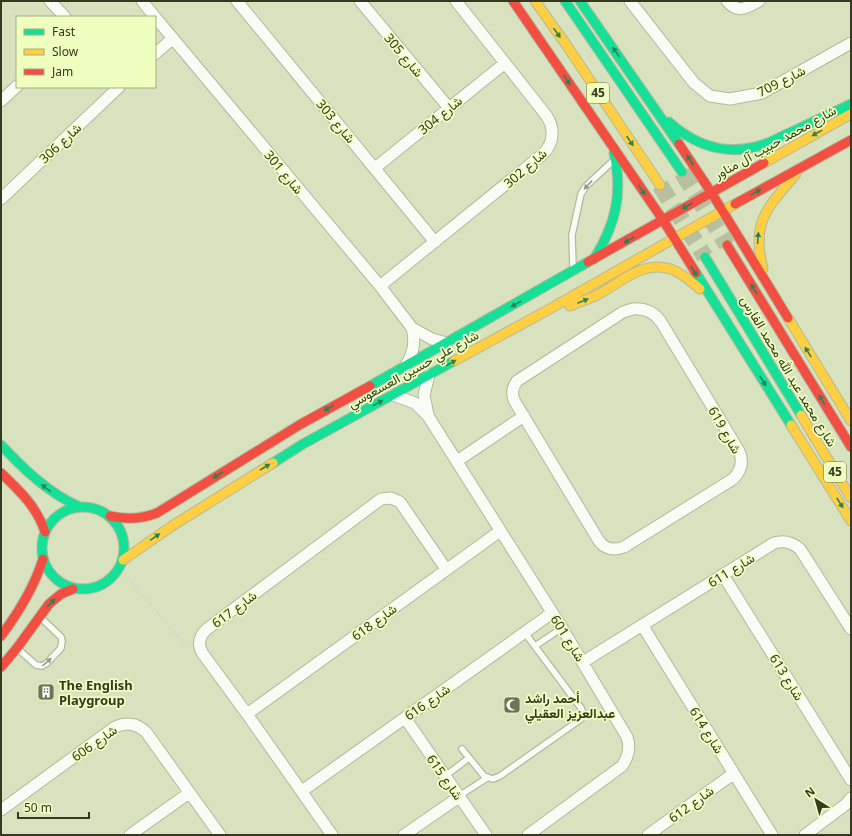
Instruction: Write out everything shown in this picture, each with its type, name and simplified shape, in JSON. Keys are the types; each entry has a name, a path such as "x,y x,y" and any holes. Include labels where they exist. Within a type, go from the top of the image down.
{"street":[{"path":"50,1 64,16"},
{"name":"شارع 301","path":"142,1 154,16"},
{"name":"شارع 303","path":"237,1 435,242"},
{"name":"شارع 305","path":"360,1 449,108"},
{"name":"شارع 302","path":"380,286 543,154 547,150 551,141 552,130 549,120 456,1"},
{"path":"513,1 663,220 851,521"},
{"name":"45","path":"535,1 565,43 660,185"},
{"name":"45","path":"565,1 682,172"},
{"path":"580,1 655,108 711,192 851,421"},
{"name":"شارع 709","path":"630,1 694,83 710,96 730,100 762,93 851,43"},
{"path":"727,1 731,6 737,9 744,8 759,1"},
{"name":"شارع 301","path":"156,18 380,286 412,328 432,340 447,343"},
{"path":"156,53 172,39"},
{"name":"شارع 304","path":"375,168 505,63"},
{"path":"1,101 16,87"},
{"name":"شارع 306","path":"1,199 119,88"},
{"path":"655,108 674,127 694,140 714,148 736,150 758,147 851,104"},
{"name":"شارع محمد حبيب آل مناور","path":"711,192 851,114"},
{"path":"722,211 851,140"},
{"path":"592,261 608,235 617,206 619,182 616,158 612,146"},
{"path":"769,289 758,253 757,243 759,226 768,208 804,166"},
{"name":"شارع علي حسين العسعوسي","path":"110,516 133,519 157,513 301,424 573,272 711,192"},
{"name":"شارع علي حسين العسعوسي","path":"122,564 161,533 303,444 546,311 722,211"},
{"name":"شارع محمد عبد الله محمد الفارس","path":"727,245 851,447"},
{"name":"شارع محمد عبد الله محمد الفارس","path":"705,257 851,498"},
{"path":"546,311 584,301 641,270 657,267 665,267 680,272 712,299"},
{"name":"شارع 619","path":"633,309 643,309 654,314 661,322 739,451 742,463 733,479 624,547 615,550 610,549 605,547 599,541 524,416 512,397 513,386 517,381 623,312 633,309"},
{"path":"405,367 414,345 412,328"},
{"name":"شارع 601","path":"428,416 424,395 429,375"},
{"name":"شارع 601","path":"392,395 415,403 428,416 583,662 629,742 629,752 625,762 618,769 528,835"},
{"path":"457,461 524,416"},
{"path":"1,445 32,478 59,498 80,507 96,508 110,516 117,523 122,532 124,541 125,551 122,564 115,576 100,586 82,590 65,586 54,578 46,567 43,559 42,541 50,524 63,512 80,507"},
{"path":"1,472 33,505 45,532"},
{"name":"شارع 617","path":"199,642 200,637 207,629 382,499 391,498 400,502 446,569"},
{"name":"شارع 618","path":"247,714 500,530"},
{"name":"شارع 611","path":"583,662 774,543 783,541 796,545 804,553 851,629"},
{"path":"1,636 20,610 35,584 43,559"},
{"name":"شارع 613","path":"723,575 851,780"},
{"path":"1,667 17,648 39,616 55,598 74,589"},
{"name":"شارع 616","path":"302,791 552,613"},
{"name":"شارع 614","path":"642,625 772,835"},
{"path":"199,642 203,654 332,835"},
{"name":"شارع 615","path":"405,718 486,835"},
{"name":"شارع 606","path":"1,810 115,727 128,724 141,728 146,732 220,835"},
{"name":"شارع 612","path":"648,835 733,774"},
{"path":"130,835 189,793"},
{"path":"404,835 458,796"},
{"path":"805,835 845,806 851,798"}],"lane":[{"path":"573,272 572,235 581,194 586,186 616,158"},
{"path":"17,648 36,664 42,666 47,664 61,648 61,637 39,616"},
{"path":"535,646 562,628"},
{"path":"462,749 487,778 493,779 500,776 579,721 582,716 581,708 525,633"},
{"path":"444,776 469,758"},
{"path":"458,796 487,778"}],"path":[{"path":"122,564 183,643 199,642"}],"tunnel":[{"path":"682,172 727,245"},
{"path":"660,185 705,257"}],"traffic: fast":[{"path":"565,1 682,172"},
{"path":"580,1 679,144"},
{"path":"669,122 680,131 703,144 716,148 741,149 768,143 851,104"},
{"path":"594,259 608,233 616,208 618,182 614,153"},
{"path":"705,257 801,415"},
{"path":"370,386 588,262"},
{"path":"696,273 791,425"},
{"path":"273,463 303,444 454,361"},
{"path":"1,445 28,472 47,488 80,507"},
{"path":"75,507 91,507 106,514 117,525 124,540 124,548 124,556 121,564 112,577 99,586 91,589 75,589 60,582 49,571 42,556 42,540 49,525 60,514 75,507"}],"traffic: slow":[{"path":"535,1 565,43 660,185"},
{"path":"764,163 851,114"},
{"path":"763,269 759,239 764,217 777,197 796,174"},
{"path":"454,361 546,311 735,204"},
{"path":"570,306 596,296 631,275 648,268 657,267 671,269 684,276 700,289"},
{"path":"788,318 851,421"},
{"path":"801,415 851,498"},
{"path":"791,425 851,521"},
{"path":"123,560 172,526 273,463"}],"traffic: jam":[{"path":"513,1 663,220 696,273"},
{"path":"735,204 851,140"},
{"path":"679,144 711,192 788,318"},
{"path":"588,262 764,163"},
{"path":"727,245 851,447"},
{"path":"110,516 134,518 145,517 157,513 301,424 370,386"},
{"path":"1,473 33,507 45,532"},
{"path":"1,636 25,599 35,580 43,559"},
{"path":"1,667 17,648 49,604 61,594 73,589"}],"place":[{"name":"The English Playgroup","path":"46,692"},
{"name":"أحمد راشد عبدالعزيز العقيلي","path":"512,705"}]}
